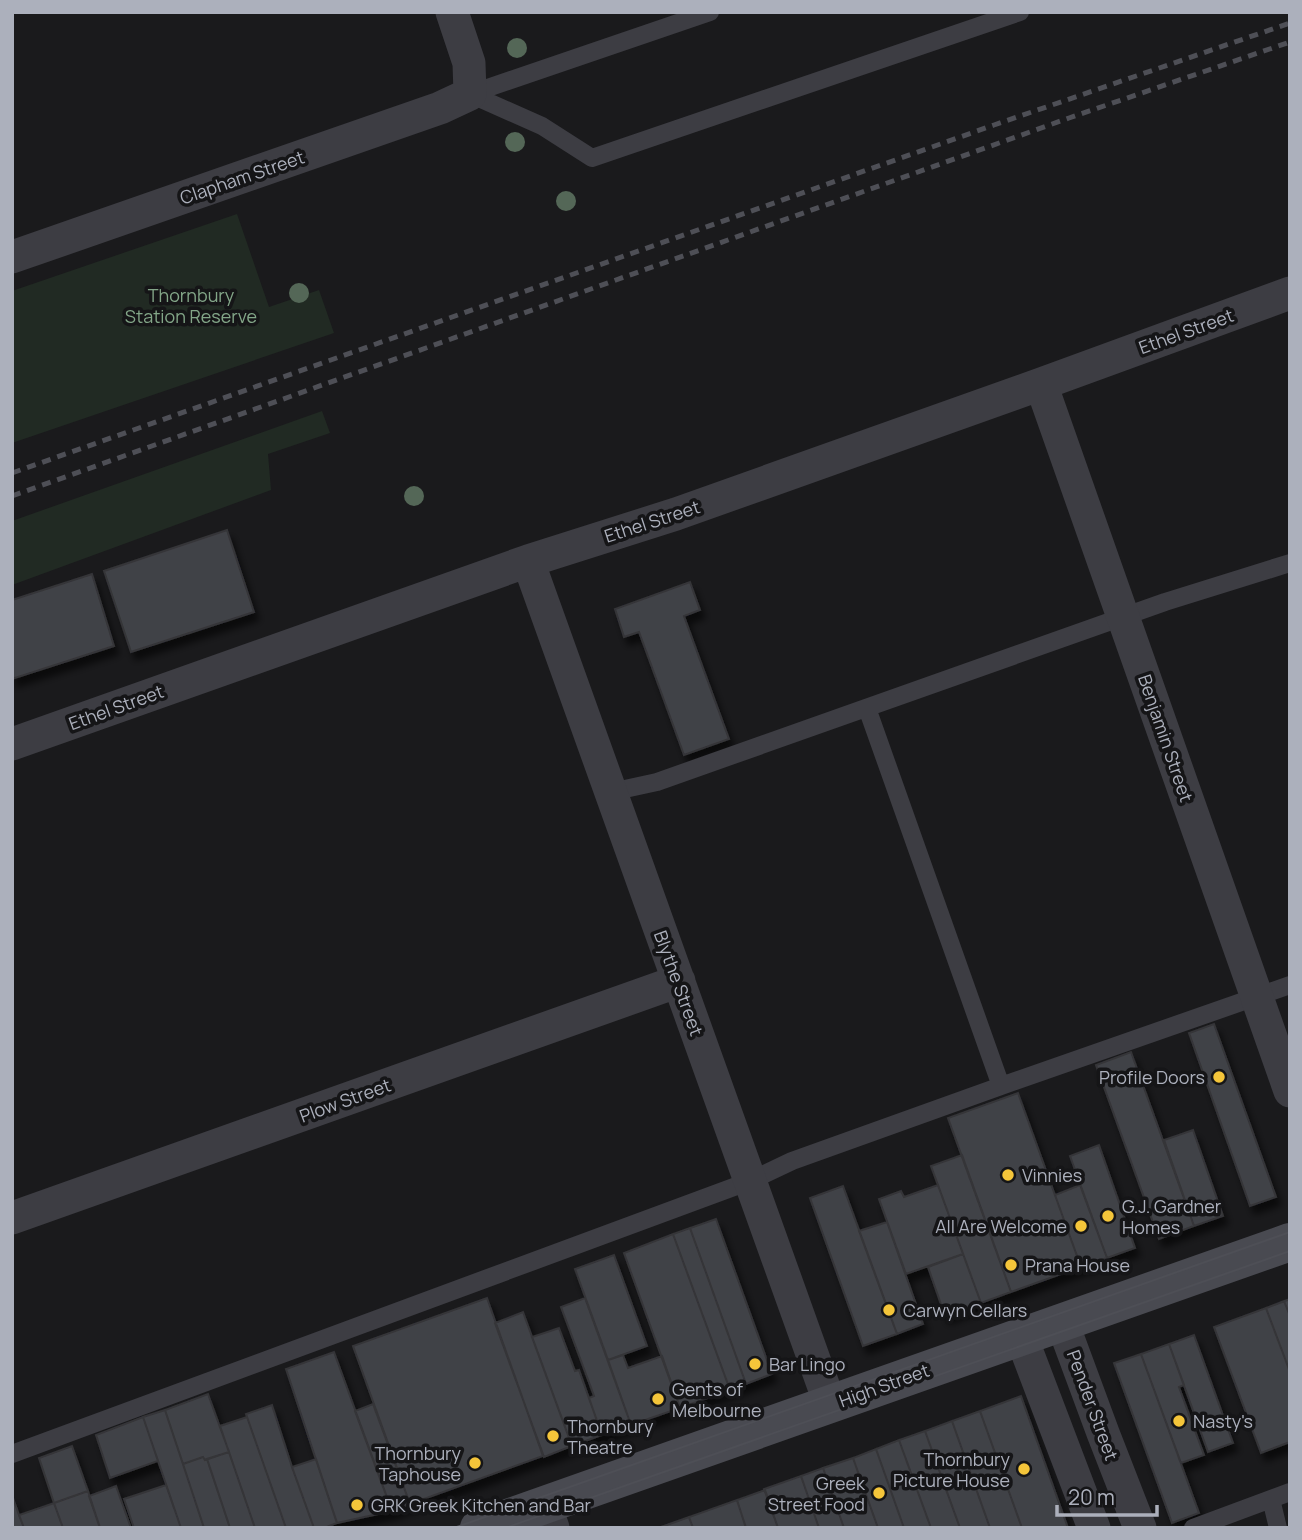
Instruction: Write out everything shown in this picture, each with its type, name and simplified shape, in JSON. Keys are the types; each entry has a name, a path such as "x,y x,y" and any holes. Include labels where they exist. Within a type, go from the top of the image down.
{"main road":[{"name":"High Street","path":"479,1528 549,1516 830,1404 1290,1242"}],"street":[{"path":"452,12 469,63 470,94"},
{"name":"Clapham Street","path":"12,257 440,108 470,94"},
{"name":"Ethel Street","path":"12,744 528,561 676,514 1290,293"},
{"name":"Benjamin Street","path":"1041,384 1290,1091"},
{"name":"Blythe Street","path":"528,561 830,1404"},
{"name":"Plow Street","path":"12,1218 678,981"},
{"name":"Pender Street","path":"1062,1322 1140,1528"},
{"path":"1021,1336 1094,1528"}],"lane":[{"path":"470,94 710,12"},
{"path":"470,94 542,126 592,158 1020,12"},
{"path":"611,792 657,782 1166,602 1290,563"},
{"path":"867,708 1001,1086"},
{"path":"12,1454 750,1181 792,1161 1290,985"},
{"path":"1194,1528 1290,1492"},
{"path":"1271,1499 1278,1528"}],"green space":[{"name":"Thornbury Station Reserve","path":"237,214 269,307 319,290 334,333 12,443 12,291"},
{"path":"322,411 330,433 268,454 271,490 12,585 12,521"}],"building":[{"path":"227,530 254,612 131,652 104,571"},
{"path":"92,574 114,646 12,679 12,600"},
{"path":"690,582 700,610 684,616 729,739 684,755 639,632 624,637 615,609"},
{"name":"Profile Doors","path":"1214,1024 1276,1197 1250,1206 1189,1033"},
{"path":"1131,1052 1194,1226 1159,1239 1096,1065"},
{"name":"Vinnies","path":"1018,1093 1081,1267 1011,1292 948,1118"},
{"path":"1193,1130 1223,1216 1194,1226 1164,1140"},
{"name":"G.J. Gardner Homes","path":"1099,1145 1135,1248 1107,1258 1070,1156"},
{"path":"962,1155 1011,1292 981,1303 931,1166"},
{"path":"938,1185 963,1254 906,1274 879,1199 901,1191 904,1197"},
{"name":"All Are Welcome","path":"1080,1185 1107,1258 1081,1267 1055,1195"},
{"path":"843,1186 897,1334 863,1346 810,1198"},
{"path":"716,1219 772,1374 746,1384 690,1228"},
{"path":"887,1222 923,1324 897,1334 859,1231"},
{"path":"690,1228 746,1384 730,1390 673,1234"},
{"path":"673,1234 730,1390 680,1408 624,1253"},
{"path":"963,1254 981,1303 945,1316 928,1267"},
{"path":"614,1255 647,1346 608,1360 575,1269"},
{"path":"487,1298 543,1456 410,1504 353,1346"},
{"path":"585,1298 631,1425 602,1435 589,1398 594,1396 561,1307"},
{"path":"1290,1299 1290,1372 1266,1308"},
{"path":"1284,1301 1290,1316 1290,1372 1266,1308"},
{"path":"1266,1308 1290,1372 1290,1442 1261,1453 1214,1327"},
{"path":"523,1312 572,1446 544,1457 495,1323"},
{"path":"559,1328 575,1371 579,1370 602,1435 572,1446 532,1337"},
{"path":"1194,1335 1233,1443 1208,1452 1169,1344"},
{"name":"Nasty's","path":"1169,1344 1184,1385 1179,1387 1204,1455 1181,1463 1141,1354"},
{"path":"334,1352 392,1511 337,1523 286,1369"},
{"path":"1141,1354 1199,1513 1172,1523 1114,1363"},
{"path":"623,1355 628,1368 662,1356 680,1408 631,1425 608,1360"},
{"path":"208,1394 229,1452 183,1464 165,1410"},
{"name":"Thornbury Picture House","path":"1021,1396 1068,1528 1022,1528 980,1411"},
{"path":"373,1404 410,1504 392,1511 355,1411"},
{"path":"272,1405 314,1528 286,1528 247,1417 246,1414"},
{"path":"165,1410 204,1528 181,1528 143,1417"},
{"path":"980,1411 1022,1528 990,1528 952,1421"},
{"path":"143,1417 158,1461 110,1478 96,1435"},
{"path":"247,1417 286,1528 255,1528 220,1426"},
{"path":"952,1421 990,1528 960,1528 925,1431"},
{"path":"925,1431 960,1528 931,1528 899,1440"},
{"path":"899,1440 931,1528 904,1528 876,1449"},
{"path":"72,1446 88,1491 54,1503 39,1458"},
{"name":"Greek Street Food","path":"876,1449 904,1528 878,1528 853,1458"},
{"path":"229,1452 255,1528 230,1528 207,1459"},
{"path":"203,1457 207,1459 230,1528 204,1528 183,1464"},
{"path":"853,1458 878,1528 844,1528 823,1468"},
{"path":"316,1459 337,1523 324,1528 314,1528 292,1467"},
{"path":"823,1468 844,1528 819,1528 801,1476"},
{"path":"801,1476 819,1528 778,1528 764,1489"},
{"path":"166,1485 181,1528 134,1528 124,1499"},
{"path":"116,1486 131,1528 100,1528 89,1496"},
{"path":"765,1490 778,1528 746,1528 737,1500"},
{"path":"88,1491 100,1528 63,1528 54,1503"},
{"path":"12,1495 19,1515 24,1528 12,1528"},
{"path":"737,1500 746,1528 693,1528 689,1517"},
{"path":"54,1503 63,1528 24,1528 19,1515"},
{"path":"689,1517 693,1528 661,1528 661,1527"}],"tram line":[{"path":"454,1528 1290,1232"},
{"path":"505,1528 1290,1251"}],"railway":[{"path":"12,473 1290,23"},
{"path":"12,496 1069,118 1290,42"}],"place":[{"name":"Profile Doors","path":"1219,1077"},
{"name":"Vinnies","path":"1008,1175"},
{"name":"G.J. Gardner Homes","path":"1108,1216"},
{"name":"All Are Welcome","path":"1081,1226"},
{"name":"Prana House","path":"1011,1265"},
{"name":"Carwyn Cellars","path":"889,1310"},
{"name":"Bar Lingo","path":"755,1364"},
{"name":"Gents of Melbourne","path":"658,1399"},
{"name":"Nasty's","path":"1179,1421"},
{"name":"Thornbury Theatre","path":"553,1436"},
{"name":"Thornbury Taphouse","path":"475,1463"},
{"name":"Thornbury Picture House","path":"1024,1469"},
{"name":"Greek Street Food","path":"879,1493"},
{"name":"GRK Greek Kitchen and Bar","path":"357,1505"}]}
